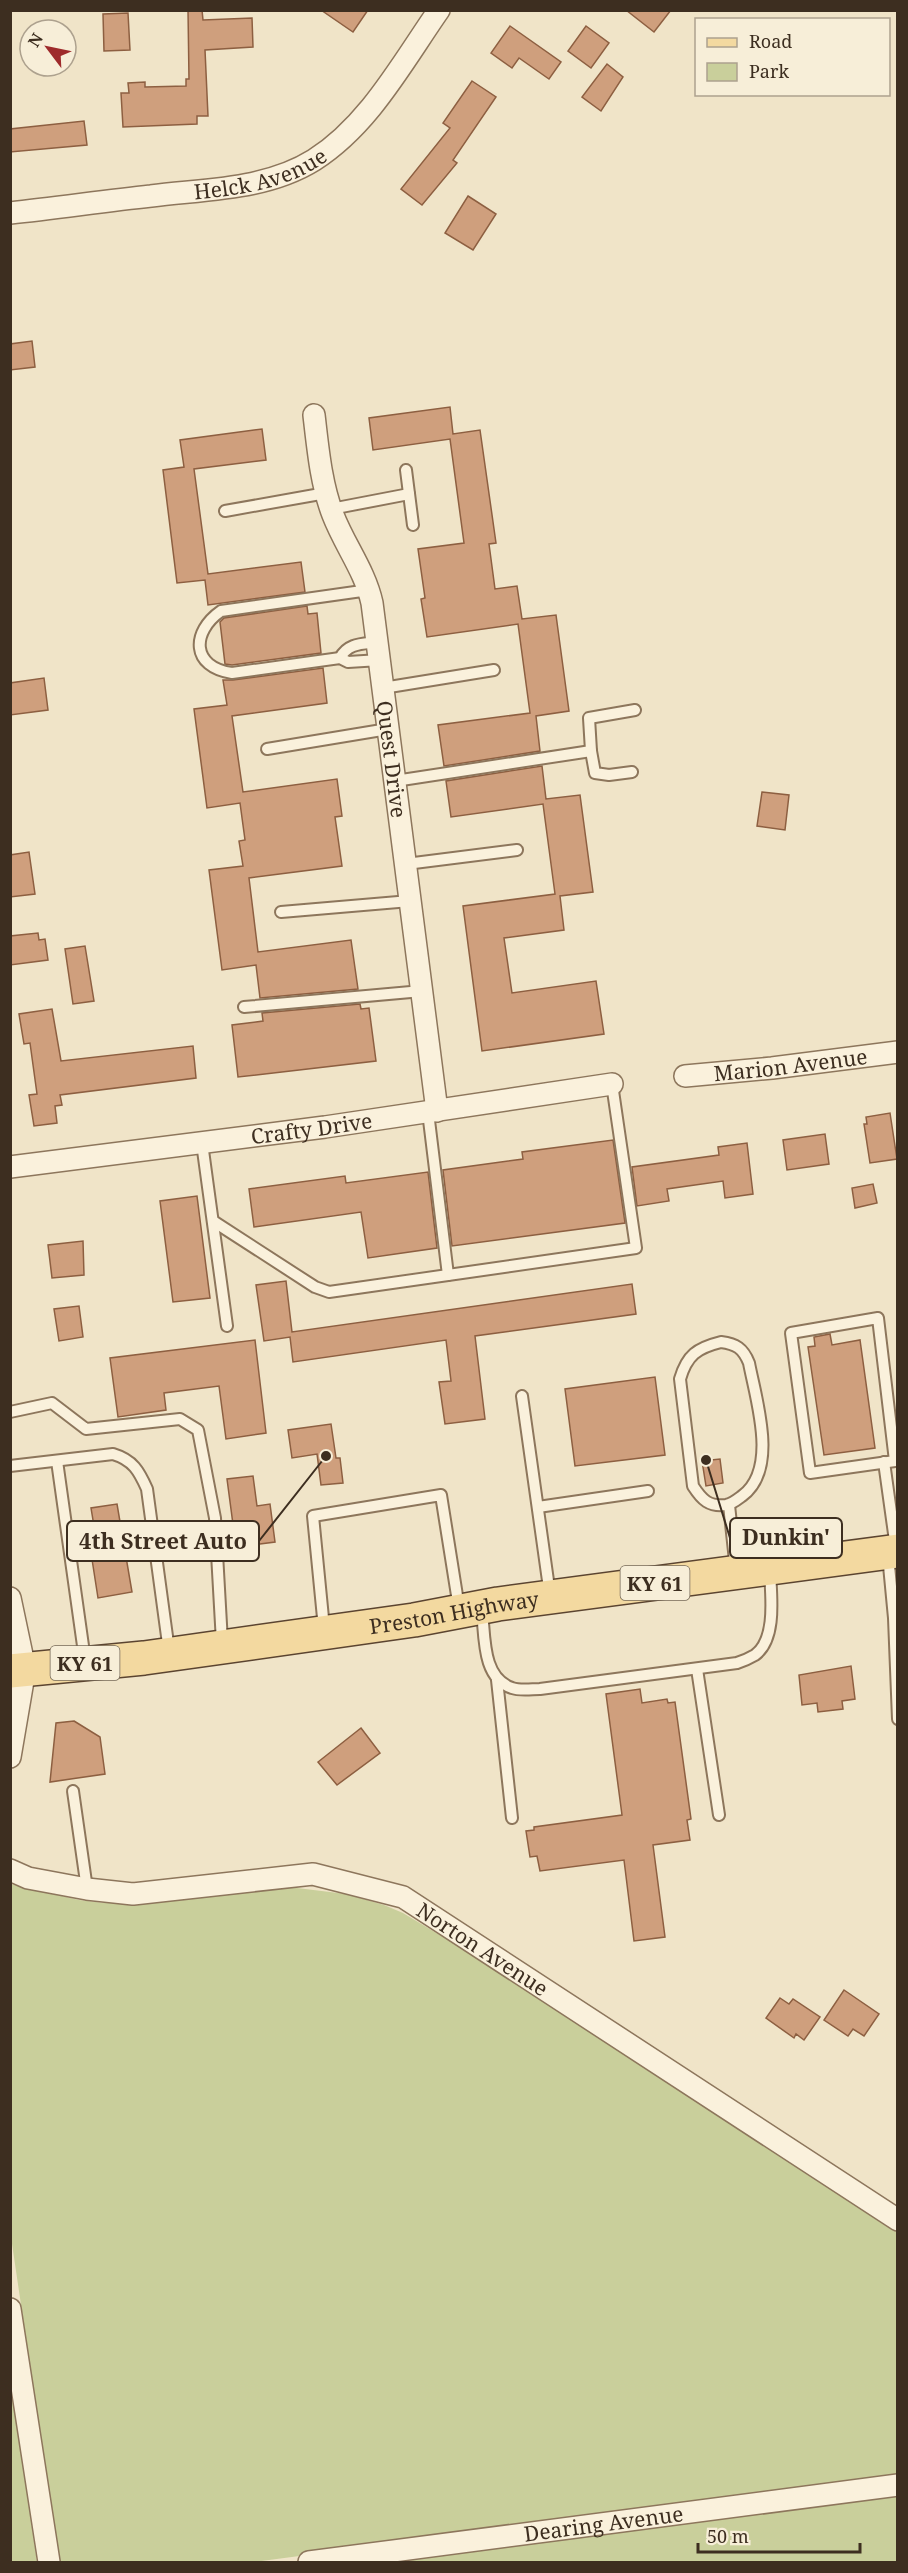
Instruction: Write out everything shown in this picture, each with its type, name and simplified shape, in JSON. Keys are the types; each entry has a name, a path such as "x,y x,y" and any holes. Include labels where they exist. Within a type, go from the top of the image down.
{"main road":[{"name":"Preston Highway","path":"18,1670 170,1654 551,1597 894,1551"}],"street":[{"name":"Helck Avenue","path":"10,213 255,184 294,170 314,160 331,147 367,111 439,10"},
{"name":"Quest Drive","path":"314,416 328,501 369,590 422,991 433,1111"},
{"name":"Marion Avenue","path":"685,1076 772,1068 897,1052"},
{"name":"Crafty Drive","path":"10,1167 202,1143 612,1084"},
{"path":"10,1598 18,1670 10,1756"},
{"name":"Norton Avenue","path":"10,1870 28,1878 87,1889 133,1894 314,1874 403,1896 897,2220"},
{"path":"10,2309 48,2562"},
{"name":"Dearing Avenue","path":"309,2562 366,2559 897,2485"}],"lane":[{"path":"406,470 413,525"},
{"path":"225,511 409,494"},
{"path":"369,590 221,611 209,619 203,629 201,654 207,664 218,670 232,672 340,658 348,662 378,651"},
{"path":"340,658 344,650 351,645 378,651"},
{"path":"383,688 494,670"},
{"path":"632,772 595,773 589,718 636,710"},
{"path":"267,749 388,729"},
{"path":"395,781 591,751"},
{"path":"406,864 517,850"},
{"path":"281,912 410,901"},
{"path":"244,1007 422,991"},
{"path":"213,1221 315,1287 329,1292 636,1248 612,1084"},
{"path":"433,1111 448,1275"},
{"path":"202,1143 227,1326"},
{"path":"878,1318 895,1461 884,1462 810,1473 791,1333 878,1318"},
{"path":"721,1342 734,1343 745,1352 764,1447 763,1461 758,1476 746,1493 729,1505 713,1506 701,1498 693,1486 680,1379 685,1363 695,1352 708,1345 721,1342"},
{"path":"522,1396 551,1597"},
{"path":"10,1412 52,1403 86,1429 180,1419 198,1430 215,1518 223,1646"},
{"path":"10,1466 113,1454 125,1458 139,1469 147,1490 170,1654"},
{"path":"57,1461 85,1663"},
{"path":"884,1462 894,1551 897,1719"},
{"path":"538,1508 648,1491"},
{"path":"325,1631 313,1516 441,1495 471,1609 489,1664 497,1680 512,1818"},
{"path":"729,1505 736,1573"},
{"path":"497,1680 514,1689 540,1689 737,1663 757,1654 767,1637 772,1616 769,1568"},
{"path":"697,1669 719,1815"},
{"path":"73,1791 87,1889"}],"green space":[{"path":"10,1884 79,1900 104,1903 154,1902 289,1887 346,1894 384,1905 403,1913 483,1961 897,2232 897,2477 254,2562 59,2562 11,2237"},
{"path":"10,2375 37,2562 11,2562"},
{"path":"897,2494 897,2562 392,2562 426,2557"}],"building":[{"path":"188,10 202,10 203,20 252,18 253,47 205,50 208,116 197,116 197,124 123,127 121,93 129,93 128,83 145,82 145,87 186,86 186,79 189,79"},
{"path":"321,10 368,10 353,32"},
{"path":"626,10 671,10 654,32"},
{"path":"128,13 130,50 104,51 103,14"},
{"path":"510,26 561,62 549,79 519,58 512,68 491,53"},
{"path":"586,26 609,43 591,68 568,51"},
{"path":"607,64 623,77 601,111 582,97"},
{"path":"472,81 496,97 453,160 457,163 422,205 401,189 450,128 443,123"},
{"path":"84,121 87,145 10,152 10,129"},
{"path":"468,196 496,214 473,250 445,233"},
{"path":"32,341 35,367 10,370 10,344"},
{"path":"450,407 453,434 480,430 496,543 489,544 495,589 517,586 522,619 556,615 569,711 536,716 540,751 444,766 438,725 530,713 518,624 427,637 421,599 425,598 418,549 464,543 450,439 373,450 369,418"},
{"path":"262,429 266,460 194,469 208,574 301,562 305,592 208,605 205,580 177,583 163,470 184,467 180,440"},
{"path":"307,606 308,614 317,613 321,653 225,664 220,622 224,618"},
{"path":"323,668 327,703 232,716 243,792 337,779 342,816 335,817 342,866 249,878 258,952 351,940 358,989 260,998 256,965 222,970 209,870 243,866 239,841 245,840 240,803 207,808 194,709 227,705 223,680"},
{"path":"44,678 48,710 10,715 10,683"},
{"path":"542,766 546,799 580,795 593,892 560,896 564,930 504,938 512,993 596,981 604,1034 482,1051 463,906 555,894 543,804 451,817 446,781"},
{"path":"762,792 789,795 785,830 757,826"},
{"path":"29,852 35,894 10,897 10,855"},
{"path":"38,933 39,940 45,939 48,960 10,965 10,936"},
{"path":"85,946 94,1001 73,1004 65,949"},
{"path":"360,1004 361,1009 369,1008 376,1061 238,1077 232,1025 263,1021 262,1013"},
{"path":"52,1009 61,1061 193,1046 196,1078 60,1095 62,1105 55,1106 57,1123 34,1126 29,1095 37,1094 30,1043 24,1044 19,1014"},
{"path":"890,1113 897,1159 870,1163 864,1124 867,1124 866,1117"},
{"path":"825,1134 829,1164 787,1170 783,1140"},
{"path":"613,1140 625,1223 452,1246 443,1170 523,1159 522,1152"},
{"path":"747,1143 753,1194 725,1198 723,1181 667,1189 669,1201 637,1206 632,1167 719,1155 718,1147"},
{"path":"428,1172 437,1248 368,1258 361,1212 254,1227 249,1189 345,1176 346,1183"},
{"path":"873,1184 877,1203 855,1208 852,1188"},
{"path":"197,1196 210,1298 173,1302 160,1201"},
{"path":"83,1241 84,1275 52,1278 48,1245"},
{"path":"286,1281 292,1332 632,1284 636,1314 475,1336 485,1419 445,1424 439,1382 451,1381 446,1340 293,1362 290,1337 264,1341 256,1285"},
{"path":"79,1306 83,1337 59,1341 54,1309"},
{"path":"830,1334 832,1345 860,1340 875,1448 824,1455 808,1347 815,1346 814,1337"},
{"path":"255,1340 266,1433 226,1439 219,1386 164,1393 166,1410 118,1417 110,1358"},
{"path":"655,1377 665,1455 575,1466 565,1389"},
{"path":"331,1424 336,1458 340,1458 343,1483 321,1485 317,1454 292,1458 288,1430"},
{"path":"720,1459 723,1483 706,1486 702,1461"},
{"path":"253,1476 257,1506 270,1504 275,1542 236,1547 227,1479"},
{"path":"117,1504 132,1592 98,1598 87,1527 94,1526 91,1508"},
{"path":"851,1666 855,1699 842,1701 843,1709 818,1712 817,1703 802,1705 799,1675"},
{"path":"640,1689 642,1703 667,1699 668,1703 675,1702 691,1819 687,1820 690,1840 653,1845 665,1937 634,1941 624,1860 540,1871 537,1856 530,1857 526,1831 534,1830 534,1827 622,1815 606,1694"},
{"path":"74,1721 100,1737 105,1774 50,1782 56,1723"},
{"path":"361,1728 380,1753 337,1785 318,1762"},
{"path":"844,1990 879,2014 864,2036 853,2029 848,2036 824,2020"},
{"path":"780,1998 789,2004 793,1999 820,2017 804,2040 796,2034 794,2038 766,2018"}],"place":[{"name":"4th Street Auto","path":"326,1456"},
{"name":"Dunkin'","path":"706,1460"}]}
